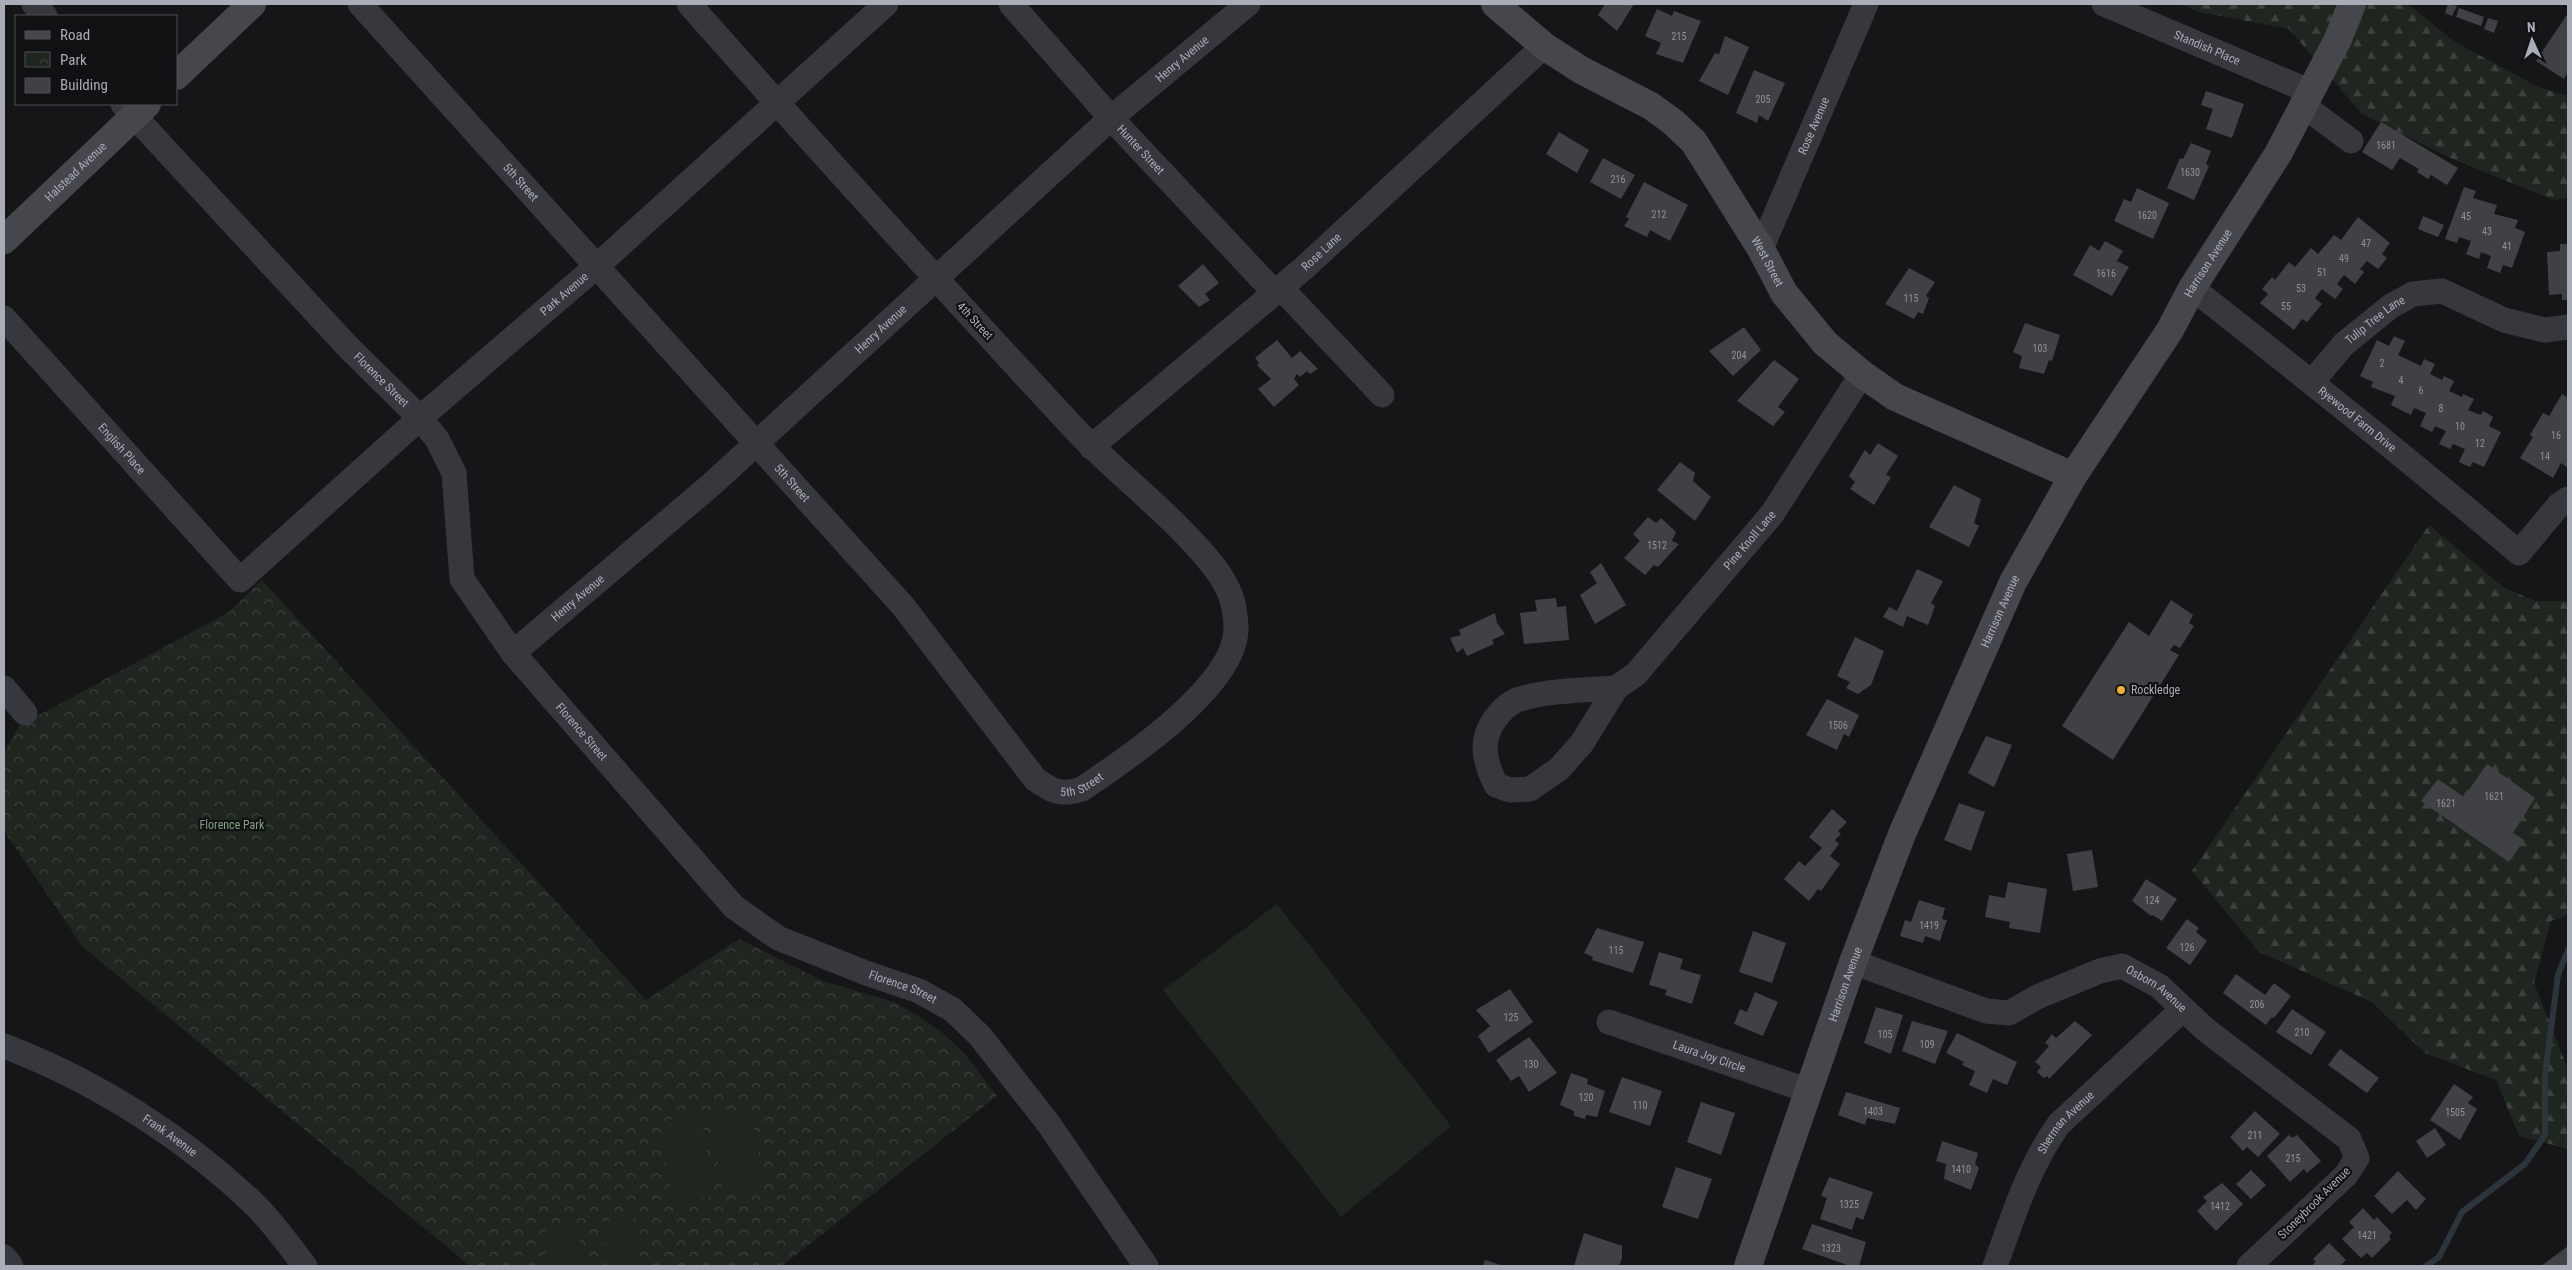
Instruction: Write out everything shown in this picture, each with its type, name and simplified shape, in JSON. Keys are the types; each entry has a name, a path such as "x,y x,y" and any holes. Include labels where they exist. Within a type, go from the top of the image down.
{"main road":[{"path":"178,74 252,4"},
{"name":"West Street","path":"1495,4 1544,46 1582,70 1651,106 1673,122 1694,142 1712,167 1761,249 1784,293 1825,344 1862,374 1895,397 2073,476"},
{"name":"Harrison Avenue","path":"1748,1266 1853,962 1902,834 2013,582 2073,476 2170,330 2192,288 2278,154 2338,39 2352,4"},
{"name":"Halstead Avenue","path":"4,240 134,108"}],"street":[{"path":"34,4 44,15"},
{"name":"5th Street","path":"360,4 598,265 756,444 903,606 1035,778 1053,792 1082,790 1133,755 1190,706 1218,675 1233,645"},
{"name":"4th Street","path":"689,4 936,278 1092,447 1186,535 1214,566 1231,591 1236,630 1233,645"},
{"name":"Park Avenue","path":"240,580 420,418 598,265 886,4"},
{"name":"Hunter Street","path":"1011,4 1111,118 1382,394"},
{"name":"Henry Avenue","path":"513,653 756,444 1111,118 1248,4"},
{"name":"Rose Avenue","path":"1761,249 1866,4"},
{"name":"Standish Place","path":"2104,4 2307,99 2352,141"},
{"name":"Rose Lane","path":"1092,447 1278,290 1544,46"},
{"name":"Florence Street","path":"134,108 348,347 420,418 438,440 454,473 462,579 513,653 734,907 778,938 866,973 919,991 953,1010 980,1036 1048,1123 1146,1266"},
{"name":"Ryewood Farm Drive","path":"2192,288 2312,382 2519,553 2559,505 2568,498"},
{"name":"Tulip Tree Lane","path":"2312,382 2344,344 2391,306 2413,294 2442,291 2504,320 2545,330 2568,328"},
{"name":"English Place","path":"4,318 240,580"},
{"name":"Pine Knoll Lane","path":"1616,688 1556,692 1516,700 1506,706 1488,727 1485,736 1487,768 1496,785 1510,790 1530,789 1559,769 1582,743 1616,688 1636,674 1772,514 1862,374"},
{"path":"4,688 25,713"},
{"name":"Osborn Avenue","path":"1853,962 1986,1011 2009,1013 2036,997 2100,971 2122,966 2158,986 2206,1030 2343,1134"},
{"name":"Sherman Avenue","path":"1995,1266 2030,1171 2043,1146 2059,1124 2183,1009"},
{"name":"Laura Joy Circle","path":"1609,1022 1809,1091"},
{"name":"Frank Avenue","path":"4,1046 50,1063 141,1116 210,1165 256,1206 305,1266"},
{"name":"Stoneybrook Avenue","path":"2262,1262 2346,1175 2357,1158 2349,1139 2343,1134"},
{"path":"4,1257 10,1266"}],"green space":[{"path":"2179,4 2408,4 2455,42 2538,87 2568,96 2568,198 2554,200 2448,157 2362,114 2289,29 2199,12"},
{"path":"2429,525 2503,587 2535,601 2568,601 2568,915 2551,921 2534,983 2568,1069 2568,1149 2519,1136 2496,1080 2425,1053 2372,1002 2259,952 2192,871"},
{"name":"Florence Park","path":"262,580 646,1000 739,939 823,981 894,1002 917,1015 940,1031 965,1054 997,1096 782,1266 470,1266 83,947 4,831 4,752 19,726 229,612"},
{"path":"1277,904 1451,1126 1341,1217 1163,990"},
{"path":"751,1107 764,1188 723,1195 710,1114"},
{"path":"701,1116 714,1197 673,1203 660,1122"},
{"path":"633,1216 642,1266 607,1266 599,1222"},
{"path":"577,1226 584,1266 548,1266 542,1232"}],"building":[{"path":"1605,4 1634,4 1617,31 1598,15"},
{"path":"2448,4 2457,6 2452,16 2445,13"},
{"path":"2459,8 2484,17 2481,26 2456,17"},
{"path":"1657,9 1672,16 1674,11 1701,21 1683,63 1656,54 1661,43 1645,36"},
{"path":"2568,13 2568,72 2564,79 2536,61"},
{"path":"2488,18 2498,21 2494,33 2484,29"},
{"path":"1725,36 1749,47 1728,95 1699,81 1715,53 1719,54"},
{"path":"1754,70 1785,83 1768,121 1759,115 1757,123 1736,113"},
{"path":"2206,91 2244,104 2232,138 2206,129 2213,109 2201,105"},
{"path":"2381,122 2458,168 2447,185 2431,175 2428,179 2417,172 2419,169 2400,158 2392,170 2362,152"},
{"path":"1559,132 1589,150 1577,173 1546,154"},
{"path":"2191,143 2211,151 2206,164 2209,166 2194,200 2167,188 2180,158 2183,159"},
{"path":"1603,158 1635,175 1621,199 1590,182"},
{"path":"1644,182 1688,205 1670,241 1650,230 1647,237 1624,226 1629,219 1626,217"},
{"path":"2464,187 2476,191 2473,198 2497,205 2494,214 2518,220 2515,228 2525,232 2512,268 2503,265 2500,273 2487,268 2491,256 2481,252 2479,259 2466,254 2471,241 2459,237 2457,243 2445,239"},
{"path":"2137,188 2169,203 2153,239 2114,221 2124,199 2131,202"},
{"path":"2423,216 2444,225 2438,237 2418,229"},
{"path":"2358,217 2390,243 2382,254 2387,258 2378,269 2367,261 2360,269 2364,272 2355,284 2344,275 2337,284 2343,289 2335,299 2322,289 2315,298 2322,304 2307,322 2302,319 2294,330 2260,303 2268,294 2262,289 2272,277 2275,280 2289,262 2295,267 2311,248 2318,254 2334,235 2341,240"},
{"path":"2105,241 2123,251 2117,261 2129,267 2112,296 2073,275 2090,245 2099,251"},
{"path":"2560,244 2568,244 2568,300 2562,300 2562,294 2549,295 2547,252 2560,251"},
{"path":"1203,264 1219,283 1205,294 1210,300 1199,307 1178,286"},
{"path":"1909,268 1935,282 1926,296 1929,298 1923,314 1918,312 1914,319 1885,304"},
{"path":"2025,323 2060,335 2052,361 2049,360 2044,374 2019,368 2022,356 2013,352"},
{"path":"1744,327 1761,350 1733,376 1709,351"},
{"path":"2394,336 2405,341 2398,355 2421,366 2424,359 2435,364 2430,374 2442,380 2444,376 2454,381 2449,391 2462,397 2463,394 2474,399 2468,410 2481,415 2483,411 2493,417 2489,426 2501,432 2484,467 2473,462 2470,467 2459,462 2465,449 2453,444 2450,449 2439,444 2446,431 2435,426 2432,432 2420,426 2426,413 2414,408 2411,415 2391,405 2395,396 2371,387 2373,382 2360,376 2377,340 2389,346"},
{"path":"1277,340 1292,358 1300,351 1318,369 1310,374 1307,371 1300,377 1297,374 1294,379 1299,385 1274,407 1258,389 1271,379 1257,365 1259,363 1255,358"},
{"path":"1774,360 1799,379 1778,407 1785,412 1773,426 1737,401"},
{"path":"2562,394 2568,398 2568,468 2561,463 2553,478 2520,458 2533,437 2530,435 2543,413 2549,416"},
{"path":"1878,443 1898,456 1886,475 1891,477 1874,505 1850,489 1855,482 1849,476 1865,450 1870,455"},
{"path":"1680,462 1695,473 1693,481 1711,497 1695,521 1657,490"},
{"path":"1954,485 1981,499 1974,523 1979,526 1969,547 1929,527"},
{"path":"1648,517 1656,523 1661,518 1676,532 1672,541 1679,544 1658,567 1654,565 1645,575 1624,558 1640,541 1633,534"},
{"path":"1601,563 1626,605 1595,624 1580,595 1597,583 1590,572"},
{"path":"1917,569 1943,581 1931,603 1935,606 1928,625 1907,616 1903,627 1883,617 1889,607 1897,611"},
{"path":"1556,598 1557,607 1566,606 1569,640 1524,644 1520,613 1537,611 1535,600"},
{"name":"Rockledge","path":"2171,600 2193,615 2189,623 2194,626 2180,648 2174,645 2170,650 2179,655 2113,760 2062,726 2129,622 2149,636"},
{"path":"1495,613 1497,623 1505,634 1492,640 1494,644 1467,656 1463,648 1457,653 1450,638 1461,635 1459,630"},
{"path":"1855,637 1884,651 1871,685 1858,694 1846,688 1850,682 1837,676"},
{"path":"1827,699 1859,715 1849,737 1844,734 1837,750 1806,735"},
{"path":"1986,736 2012,745 1994,787 1968,773"},
{"path":"2487,764 2535,798 2513,833 2524,840 2509,862 2421,801 2438,779 2464,797"},
{"path":"1959,803 1985,812 1971,851 1944,840"},
{"path":"1832,809 1847,822 1838,831 1841,834 1835,840 1839,844 1830,856 1840,864 1821,891 1818,889 1809,901 1784,879 1799,861 1805,866 1822,848 1809,837"},
{"path":"2092,850 2098,887 2073,891 2067,854"},
{"path":"2146,879 2177,899 2162,921 2153,915 2151,916 2132,901"},
{"path":"2008,882 2047,889 2040,933 2009,928 2010,922 1985,917 1989,895 2005,898"},
{"path":"1919,900 1945,908 1942,919 1947,920 1940,941 1925,936 1923,943 1900,936 1905,920 1911,922"},
{"path":"2187,919 2199,928 2196,932 2207,941 2190,965 2166,948"},
{"path":"1597,928 1644,942 1633,973 1592,960 1593,957 1584,953"},
{"path":"1753,931 1786,943 1772,983 1739,972"},
{"path":"1659,952 1683,959 1680,969 1701,975 1692,1004 1665,995 1667,990 1649,985"},
{"path":"2236,974 2265,995 2274,983 2291,996 2266,1025 2223,993"},
{"path":"1510,989 1533,1022 1489,1053 1478,1036 1490,1026 1476,1010"},
{"path":"1755,992 1778,1002 1763,1036 1734,1024 1740,1009 1747,1012"},
{"path":"1876,1007 1903,1015 1891,1054 1864,1043"},
{"path":"2292,1009 2326,1032 2311,1055 2276,1032"},
{"path":"1912,1021 1948,1031 1935,1064 1902,1051"},
{"path":"2075,1021 2092,1035 2049,1079 2047,1076 2044,1078 2037,1072 2041,1067 2035,1062 2049,1046 2045,1043 2052,1034 2056,1038"},
{"path":"1957,1033 2017,1062 2007,1085 1993,1079 1987,1093 1969,1085 1975,1071 1962,1065 1964,1062 1946,1053"},
{"path":"1529,1037 1557,1073 1529,1092 1519,1076 1511,1081 1496,1060"},
{"path":"2340,1049 2379,1078 2367,1093 2328,1065"},
{"path":"1571,1073 1588,1079 1587,1084 1605,1091 1597,1117 1586,1115 1585,1119 1574,1116 1574,1111 1560,1105"},
{"path":"1622,1077 1662,1091 1650,1126 1609,1112"},
{"path":"2454,1084 2473,1097 2468,1103 2477,1109 2460,1140 2430,1120"},
{"path":"1846,1092 1900,1108 1895,1124 1867,1118 1865,1125 1838,1115"},
{"path":"1701,1102 1735,1113 1721,1155 1687,1142"},
{"path":"2255,1111 2280,1134 2258,1157 2247,1147 2243,1151 2230,1137"},
{"path":"2435,1128 2446,1145 2427,1158 2416,1141"},
{"path":"2289,1135 2292,1138 2297,1135 2321,1161 2307,1173 2304,1169 2290,1182 2267,1156"},
{"path":"1942,1141 1978,1153 1975,1164 1979,1168 1971,1190 1944,1179 1946,1164 1936,1161"},
{"path":"1676,1167 1712,1179 1698,1219 1662,1207"},
{"path":"2251,1170 2266,1185 2251,1199 2236,1184"},
{"path":"2398,1171 2426,1199 2416,1210 2407,1200 2392,1214 2374,1196"},
{"path":"1829,1177 1873,1192 1863,1220 1856,1217 1852,1230 1820,1219 1827,1198 1821,1196"},
{"path":"2222,1183 2243,1204 2216,1231 2197,1211 2207,1201 2203,1197"},
{"path":"2363,1208 2374,1220 2377,1217 2392,1233 2389,1236 2391,1239 2372,1258 2367,1253 2361,1258 2342,1239 2354,1227 2349,1222"},
{"path":"1812,1224 1866,1242 1859,1266 1850,1266 1802,1249"},
{"path":"1584,1233 1622,1246 1620,1264 1616,1266 1574,1266"},
{"path":"2329,1243 2346,1260 2340,1266 2311,1266 2316,1262 2313,1259"},
{"path":"2568,1246 2568,1266 2541,1266"},
{"path":"1485,1260 1504,1266 1483,1266"}],"waterway":[{"path":"2426,1266 2439,1257 2462,1212 2525,1164 2545,1135 2545,1075 2558,975 2568,950"}],"place":[{"name":"Rockledge","path":"2121,690"}]}
